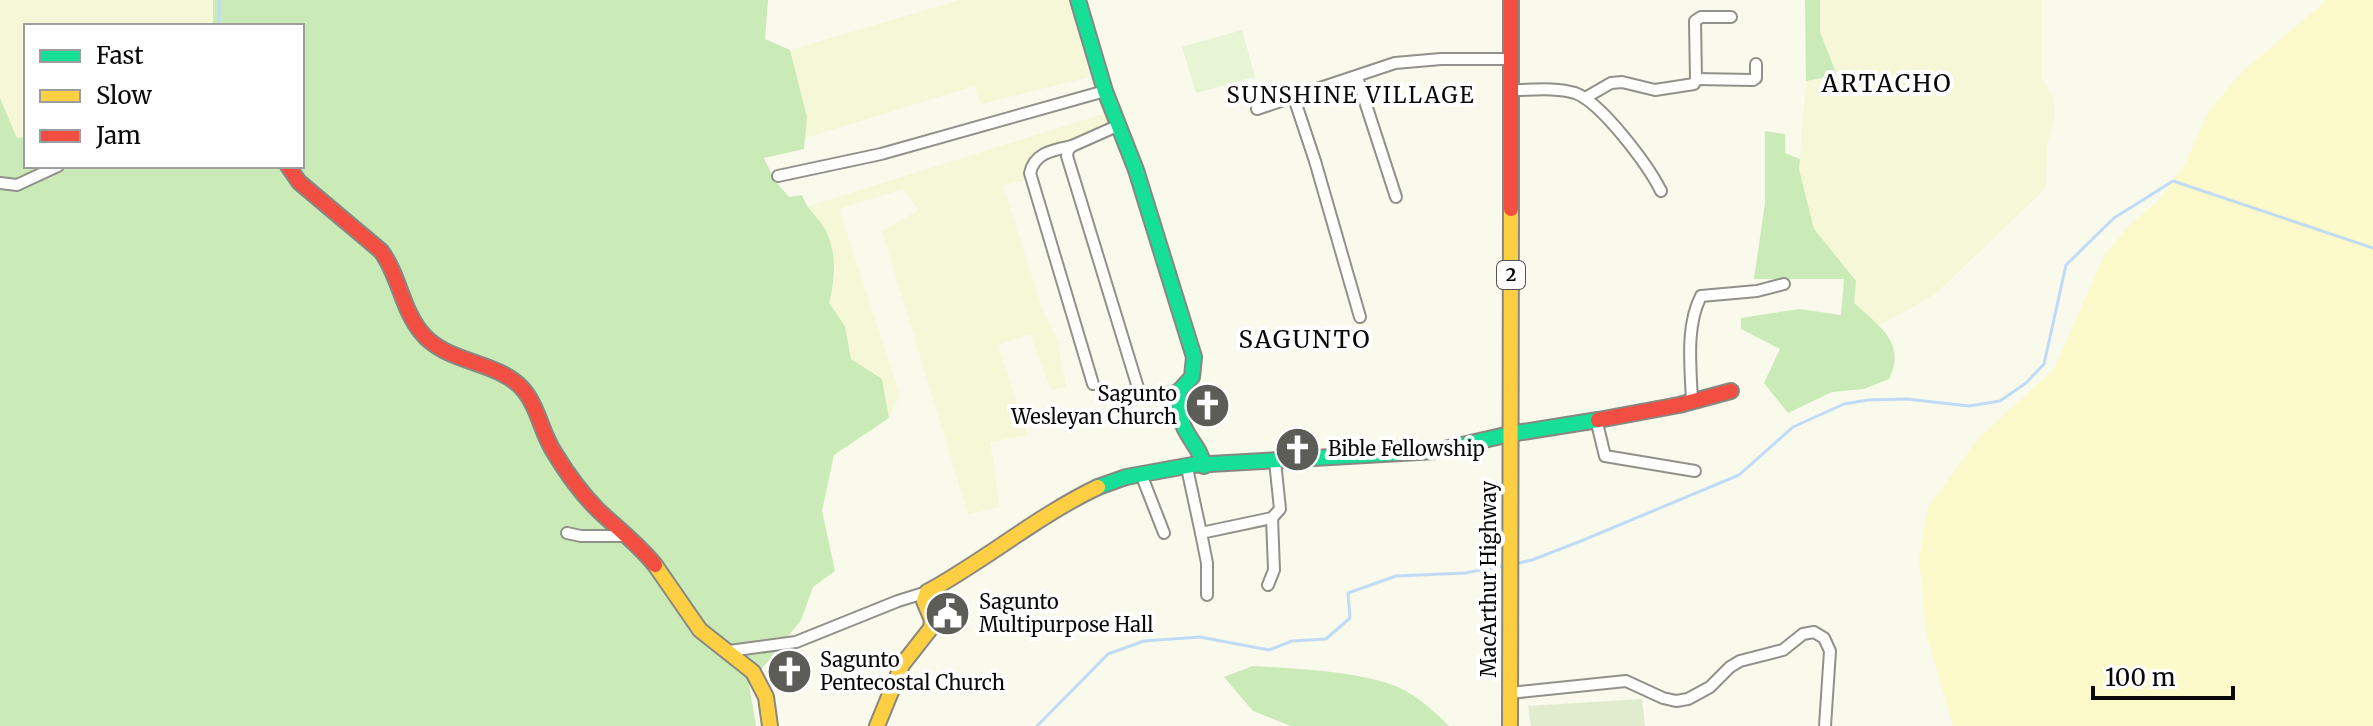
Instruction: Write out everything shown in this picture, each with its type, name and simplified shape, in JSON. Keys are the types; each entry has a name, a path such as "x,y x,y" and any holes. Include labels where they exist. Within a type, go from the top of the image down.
{"main road":[{"path":"1078,0 1105,91 1136,170 1194,357 1195,374 1179,391 1183,426 1202,451 1204,466"},
{"name":"MacArthur Highway","path":"1510,726 1511,0"},
{"path":"289,168 299,182 381,251 393,269 409,312 422,334 443,349 501,371 523,389 553,451 595,507 666,579 700,630 749,668 764,692 770,726"},
{"path":"877,726 902,665 932,624 924,601 927,592 969,570 1082,495 1110,482 1141,474 1204,466 1397,455 1458,447 1509,434 1692,403 1731,391"}],"street":[{"path":"1585,98 1611,83 1622,82 1655,90 1694,84 1695,21 1701,17 1731,17"},
{"path":"1257,109 1403,62 1512,59"},
{"path":"1696,79 1753,80 1756,78 1756,64"},
{"path":"1357,77 1396,197"},
{"path":"1512,90 1567,91 1585,98 1633,146 1648,165 1661,191"},
{"path":"778,176 881,154 1105,91"},
{"path":"1294,98 1360,317"},
{"path":"1093,384 1030,173 1035,160 1041,155 1072,146 1117,126"},
{"path":"1072,146 1067,156 1139,391 1149,396 1179,391"},
{"path":"0,183 17,185 54,168"},
{"path":"1692,403 1690,345 1696,306 1701,296 1757,291 1784,284"},
{"path":"1596,419 1605,456 1695,471"},
{"path":"1201,533 1272,518 1280,509 1275,461"},
{"path":"1187,468 1207,563 1207,595"},
{"path":"1141,474 1164,533"},
{"path":"1268,585 1274,570 1272,518"},
{"path":"567,533 625,536"},
{"path":"729,651 796,642 927,592"},
{"path":"1510,693 1626,681 1663,698 1676,701 1688,699 1710,687 1740,661 1783,650 1803,634 1814,632 1824,638 1830,651 1825,726"}],"green space":[{"path":"0,0 213,0 213,24 24,24 24,137 17,139 0,98"},
{"path":"213,0 768,0 765,39 790,50 807,117 804,149 764,158 775,181 789,197 802,195 827,233 834,268 829,303 845,326 851,359 882,379 889,418 834,455 822,511 835,571 813,587 801,620 749,685 756,726 0,726 0,98 17,138 24,137 24,168 304,168 304,24 213,24"},
{"path":"960,0 1068,0 1090,77 981,104 974,86 805,138 807,117 790,50"},
{"path":"1805,0 1820,0 1820,32 1837,75 1806,81"},
{"path":"1820,0 2041,0 2041,77 2052,95 2055,114 2047,146 2046,188 1935,294 1879,326 1854,303 1856,281 1814,229 1799,169 1806,81 1837,74 1820,32"},
{"path":"1242,30 1255,77 1196,93 1182,47"},
{"path":"1106,113 1110,126 1033,158 1024,180 1003,186 1043,311 1057,339 1066,387 1051,390 1030,334 998,345 1027,435 990,442 1000,507 968,514 882,231 919,210 903,189 839,209 900,395 889,418 882,379 851,359 845,326 829,303 836,274 806,207"},
{"path":"1765,131 1785,134 1785,153 1800,159 1799,169 1814,229 1856,281 1854,303 1888,336 1895,355 1889,379 1864,389 1832,392 1788,413 1764,383 1780,349 1741,329 1741,318 1799,309 1841,315 1844,279 1754,279 1765,203"},
{"path":"1253,666 1328,672 1384,682 1414,696 1449,726 1291,726 1253,711 1224,677"},
{"path":"1642,699 1645,726 1531,726 1528,706"}],"sand":[{"path":"2327,0 2373,0 2373,726 1953,726 1927,637 1919,559 1928,507 1978,439 2054,369 2105,254 2129,226 2160,199 2186,162 2208,112 2243,71"}],"waterway":[{"path":"219,0 219,24"},
{"path":"1519,563 1581,541 1739,475 1793,427 1844,404 1907,399 1969,406 2000,401 2026,383 2044,364 2066,265 2114,218 2173,181 2373,248"},
{"path":"1037,726 1108,654 1144,641 1200,637 1269,650 1292,641 1326,639 1350,618 1348,593 1396,576 1465,573 1503,566"}],"traffic: fast":[{"path":"1078,0 1105,91 1136,170 1194,357 1192,377 1179,391 1179,406 1184,426 1204,466"},
{"path":"1098,487 1126,477 1192,465 1436,451 1510,434 1598,420"}],"traffic: slow":[{"path":"1510,726 1511,209"},
{"path":"877,726 902,665 931,628 932,620 924,601 927,592 1054,511 1098,487"},
{"path":"655,565 700,630 753,672 766,697 770,726"}],"traffic: jam":[{"path":"1511,0 1511,209"},
{"path":"289,168 299,182 381,251 415,323 431,342 456,356 497,371 521,387 532,402 550,444 574,482 655,565"},
{"path":"1598,420 1679,405 1731,391"}],"place":[{"name":"Sagunto Wesleyan Church","path":"1208,406"},
{"name":"Bible Fellowship","path":"1297,449"},
{"name":"Sagunto Multipurpose Hall","path":"948,613"},
{"name":"Sagunto Pentecostal Church","path":"789,672"}],"district":[{"name":"ARTACHO","path":"1887,84"},
{"name":"SUNSHINE VILLAGE","path":"1351,95"},
{"name":"SAGUNTO","path":"1305,340"}]}
